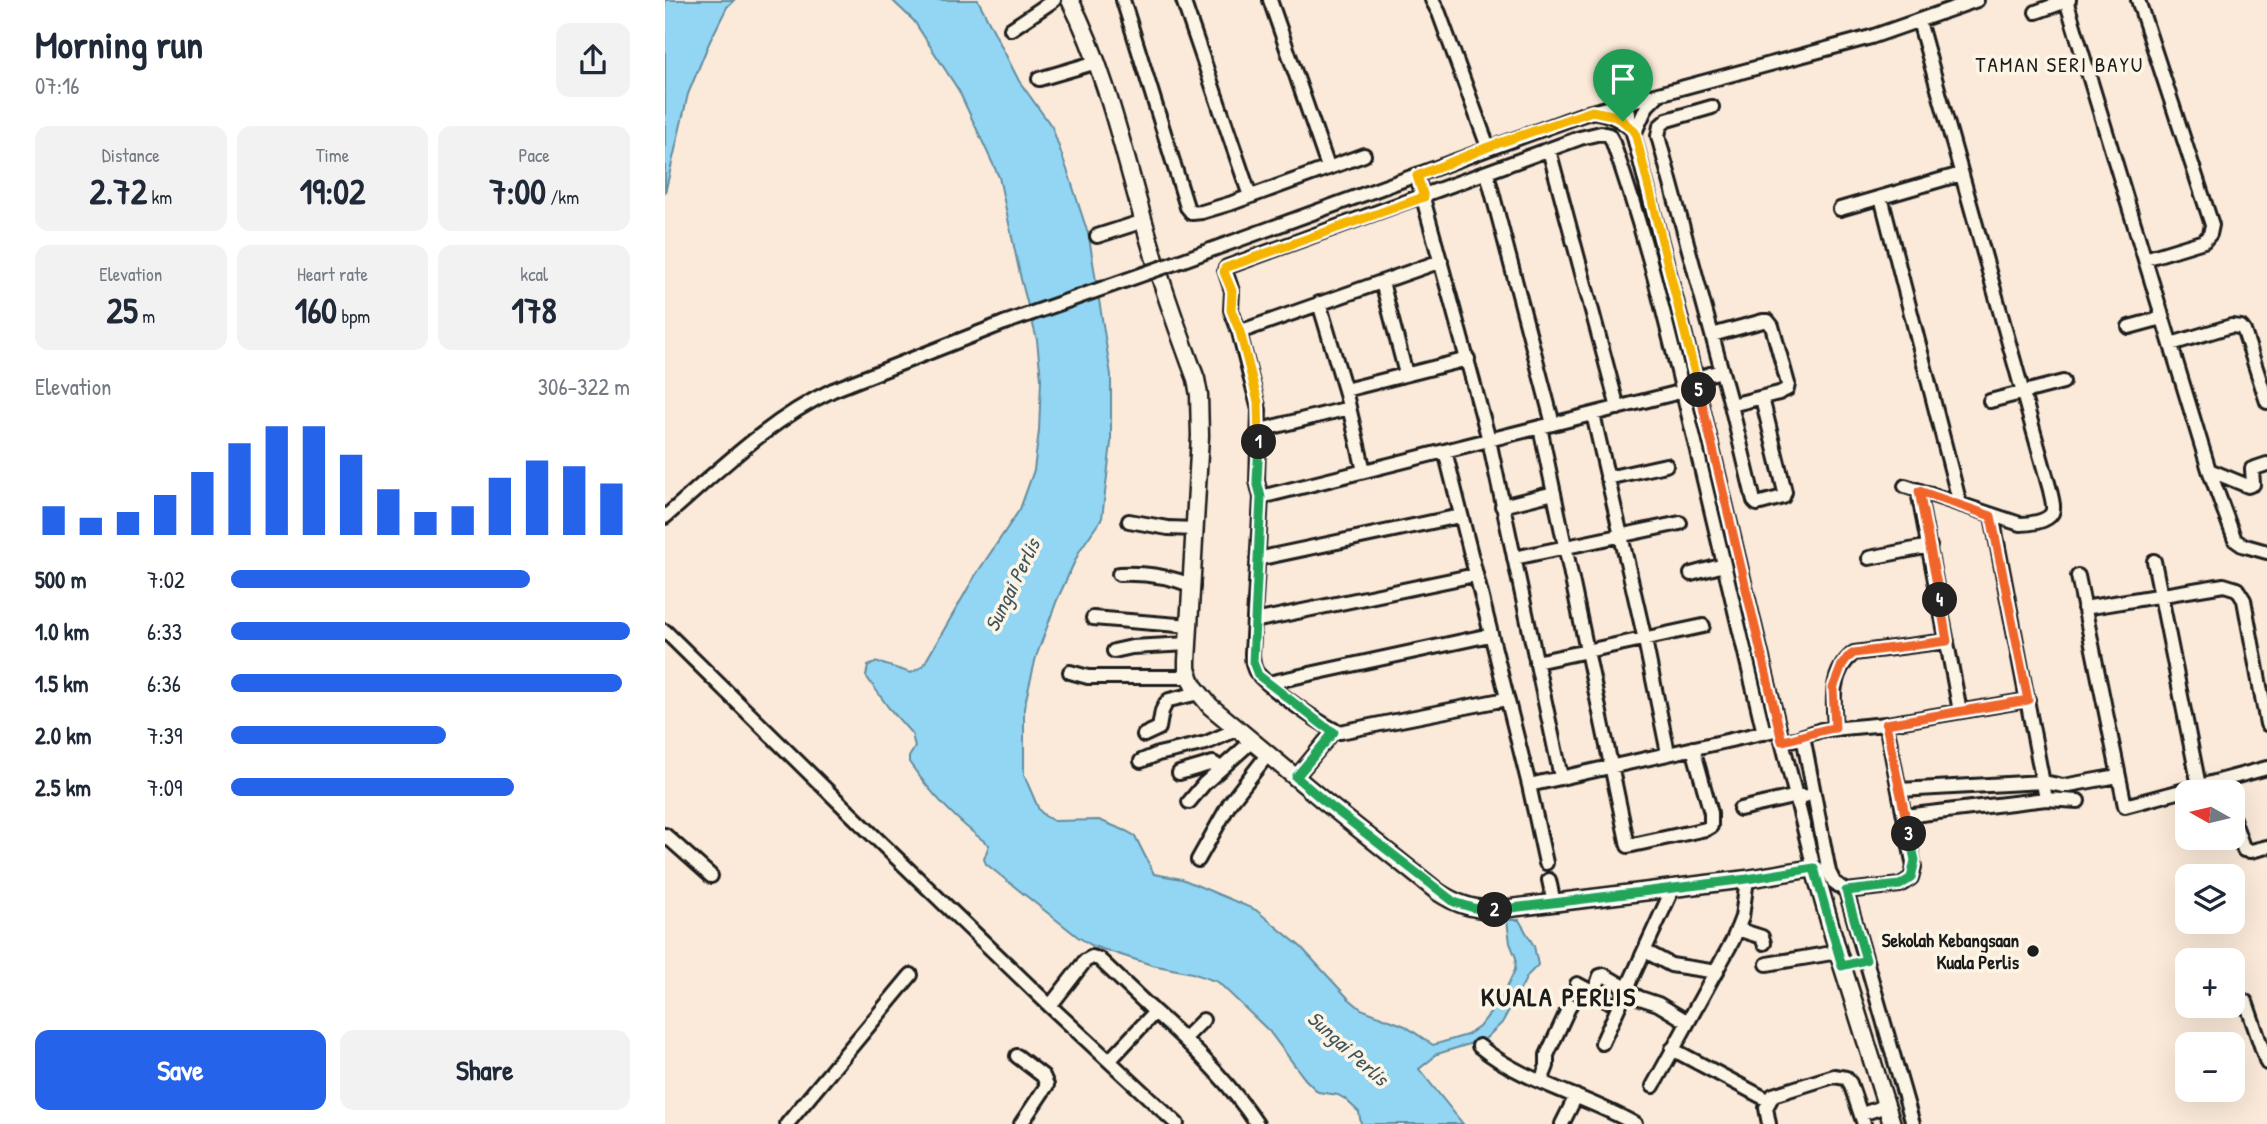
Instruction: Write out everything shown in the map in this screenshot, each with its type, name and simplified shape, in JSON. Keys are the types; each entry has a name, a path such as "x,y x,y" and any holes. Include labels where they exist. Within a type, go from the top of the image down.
{"main road":[{"path":"1070,0 1085,29 1097,62 1163,286 1196,379 1199,395 1196,529 1187,669 1199,692 1210,706 1324,801 1454,902 1474,908 1494,910 1554,903 1814,868 1892,1124"}],"street":[{"path":"1011,29 1054,0"},
{"path":"1123,0 1187,207 1192,213 1250,196 1364,155"},
{"path":"1183,0 1250,196"},
{"path":"1270,0 1328,167"},
{"path":"1432,0 1488,147"},
{"path":"665,517 781,418 833,390 1004,323 1592,111 1764,67 1919,21 1977,0"},
{"path":"2036,12 2067,0 2209,470 2235,540 2242,545 2267,552"},
{"path":"2138,0 2212,225 2210,234 2204,241 2145,259"},
{"path":"1905,486 2011,522 2029,524 2052,513 2050,490 1919,21"},
{"path":"1039,79 1097,62"},
{"path":"1635,132 1647,106 1661,92"},
{"path":"1626,102 1734,537 1805,796 1829,872 1834,882 1846,891 1913,1124"},
{"path":"1712,107 1667,120 1660,126 1658,136 1731,405 1754,501 1757,504 1783,497 1785,492 1762,398"},
{"path":"1592,111 1612,115 1635,132"},
{"path":"1480,124 1510,139"},
{"path":"1469,155 1480,124"},
{"path":"1506,699 1346,732 1334,732 1258,675 1253,662 1261,497 1257,481 1260,430 1258,402 1240,332 1231,310 1232,291 1224,272 1227,267 1549,150 1605,133 1612,140 1629,187 1683,392 1764,733"},
{"path":"1549,150 1618,408"},
{"path":"1487,173 1553,424"},
{"path":"1840,209 1961,174"},
{"path":"1417,176 1489,440 1561,778"},
{"path":"1629,187 1648,182"},
{"path":"1881,197 1960,504"},
{"path":"1097,236 1144,221"},
{"path":"1240,332 1441,261"},
{"path":"1382,282 1406,374"},
{"path":"1319,303 1345,390 1364,471"},
{"path":"2129,327 2162,318"},
{"path":"1712,335 1763,321 1770,322 1788,384 1784,391 1731,405"},
{"path":"2171,344 2231,326 2241,327 2267,402"},
{"path":"1345,390 1468,359"},
{"path":"1261,497 1683,392 1721,371"},
{"path":"1990,401 2063,382"},
{"path":"1260,430 1349,408"},
{"path":"1593,414 1668,753"},
{"path":"1540,427 1627,846 1711,826 1711,813 1693,748"},
{"path":"1445,451 1546,863"},
{"path":"2209,470 2248,486 2253,481 2252,469 2267,464"},
{"path":"1607,478 1666,465"},
{"path":"1919,491 1960,711"},
{"path":"1502,506 1554,493"},
{"path":"1257,559 1460,516"},
{"path":"1991,516 2046,799"},
{"path":"1129,521 1168,528 1196,529"},
{"path":"1514,558 1680,523"},
{"path":"1718,541 1734,537"},
{"path":"1869,558 1930,546"},
{"path":"2154,562 2198,780"},
{"path":"1692,573 1724,565"},
{"path":"1119,574 1145,574 1181,581 1192,586"},
{"path":"1254,621 1475,575"},
{"path":"2078,576 2125,806 2175,792"},
{"path":"2084,608 2224,586 2237,589 2241,593 2267,724"},
{"path":"1093,618 1189,626"},
{"path":"1537,662 1703,626"},
{"path":"665,631 1050,1006 1177,1124"},
{"path":"1268,683 1490,635"},
{"path":"1835,724 1833,688 1842,665 1854,653 1947,641"},
{"path":"1114,651 1132,647 1188,644"},
{"path":"1070,672 1088,677 1189,677"},
{"path":"1144,735 1159,728 1164,706 1169,700 1199,692"},
{"path":"1529,785 1764,733 1790,737 1835,724 1886,724 2028,700"},
{"path":"1846,891 1900,885 1911,878 1915,860 1886,724"},
{"path":"1141,761 1158,754 1206,743 1238,729"},
{"path":"1296,777 1334,732"},
{"path":"1790,737 1805,796 1814,868"},
{"path":"1189,802 1221,768 1252,741"},
{"path":"1198,860 1230,803 1268,754"},
{"path":"1179,773 1213,763 1221,768"},
{"path":"2220,780 2267,768"},
{"path":"1900,790 2044,782 2063,786 2118,776"},
{"path":"1740,809 1805,796"},
{"path":"1905,816 2046,799 2078,802"},
{"path":"665,835 711,876"},
{"path":"2244,850 2267,847"},
{"path":"1653,1086 1717,972 1737,929 1743,910 1747,879"},
{"path":"1549,880 1554,903"},
{"path":"1602,1043 1673,888"},
{"path":"1737,929 1762,937 1764,943"},
{"path":"1645,951 1671,965 1717,972"},
{"path":"1050,1006 1085,961 1092,957 1099,959 1184,1038 1257,1124"},
{"path":"1767,964 1866,960"},
{"path":"787,1124 911,975"},
{"path":"1594,993 1602,975 1636,997 1658,1004 1688,1022"},
{"path":"1577,984 1607,1001"},
{"path":"2246,1002 2267,1061"},
{"path":"1541,1081 1547,1066 1546,1055 1570,1005"},
{"path":"1109,1060 1155,1012"},
{"path":"1184,1038 1203,1020"},
{"path":"1479,1046 1502,1064 1635,1124"},
{"path":"1672,1049 1768,1100"},
{"path":"1017,1056 1043,1076 1047,1085 1021,1124"},
{"path":"1769,1124 1766,1113 1768,1100 1773,1095 1834,1076 1841,1076 1850,1083 1863,1119 1886,1106"},
{"path":"1562,1124 1576,1096"}],"water":[{"path":"665,0 734,0 727,7 709,43 688,94 665,193"},
{"name":"Sungai Perlis","path":"892,0 978,0 1019,81 1052,127 1089,237 1111,375 1111,443 1102,518 1080,550 1057,600 1036,657 1024,708 1024,775 1039,810 1054,821 1099,820 1135,836 1154,874 1182,879 1256,910 1301,947 1361,1009 1405,1026 1433,1045 1467,1035 1479,1027 1500,1001 1515,970 1516,958 1510,943 1507,920 1519,920 1534,946 1538,965 1528,975 1502,1023 1485,1039 1434,1055 1419,1069 1463,1124 1361,1124 1359,1112 1345,1099 1338,1095 1318,1092 1269,1031 1218,982 1093,946 986,864 984,859 989,845 946,807 909,762 915,747 912,734 866,676 868,666 877,662 911,673 923,666 975,576 1020,509 1034,470 1041,379 1037,340 999,177 959,91 914,21"}],"place":[{"name":"Sekolah Kebangsaan Kuala Perlis","path":"2033,951"}],"district":[{"name":"TAMAN SERI BAYU","path":"2060,64"},
{"name":"KUALA PERLIS","path":"1559,996"}],"route":[{"path":"1592,111 1612,115 1623,121 1635,132 1782,741 1835,728 1833,688 1842,665 1854,653 1947,641 1919,491 1991,516 2028,700 1886,724 1915,867 1911,878 1900,885 1846,891 1866,960 1842,966 1814,868 1747,879 1494,910 1454,902 1296,777 1334,732 1299,708 1255,670 1252,654 1261,497 1257,481 1259,410 1240,332 1231,310 1232,291 1224,272 1225,268 1424,197 1417,176 1488,147 1592,111"}]}
